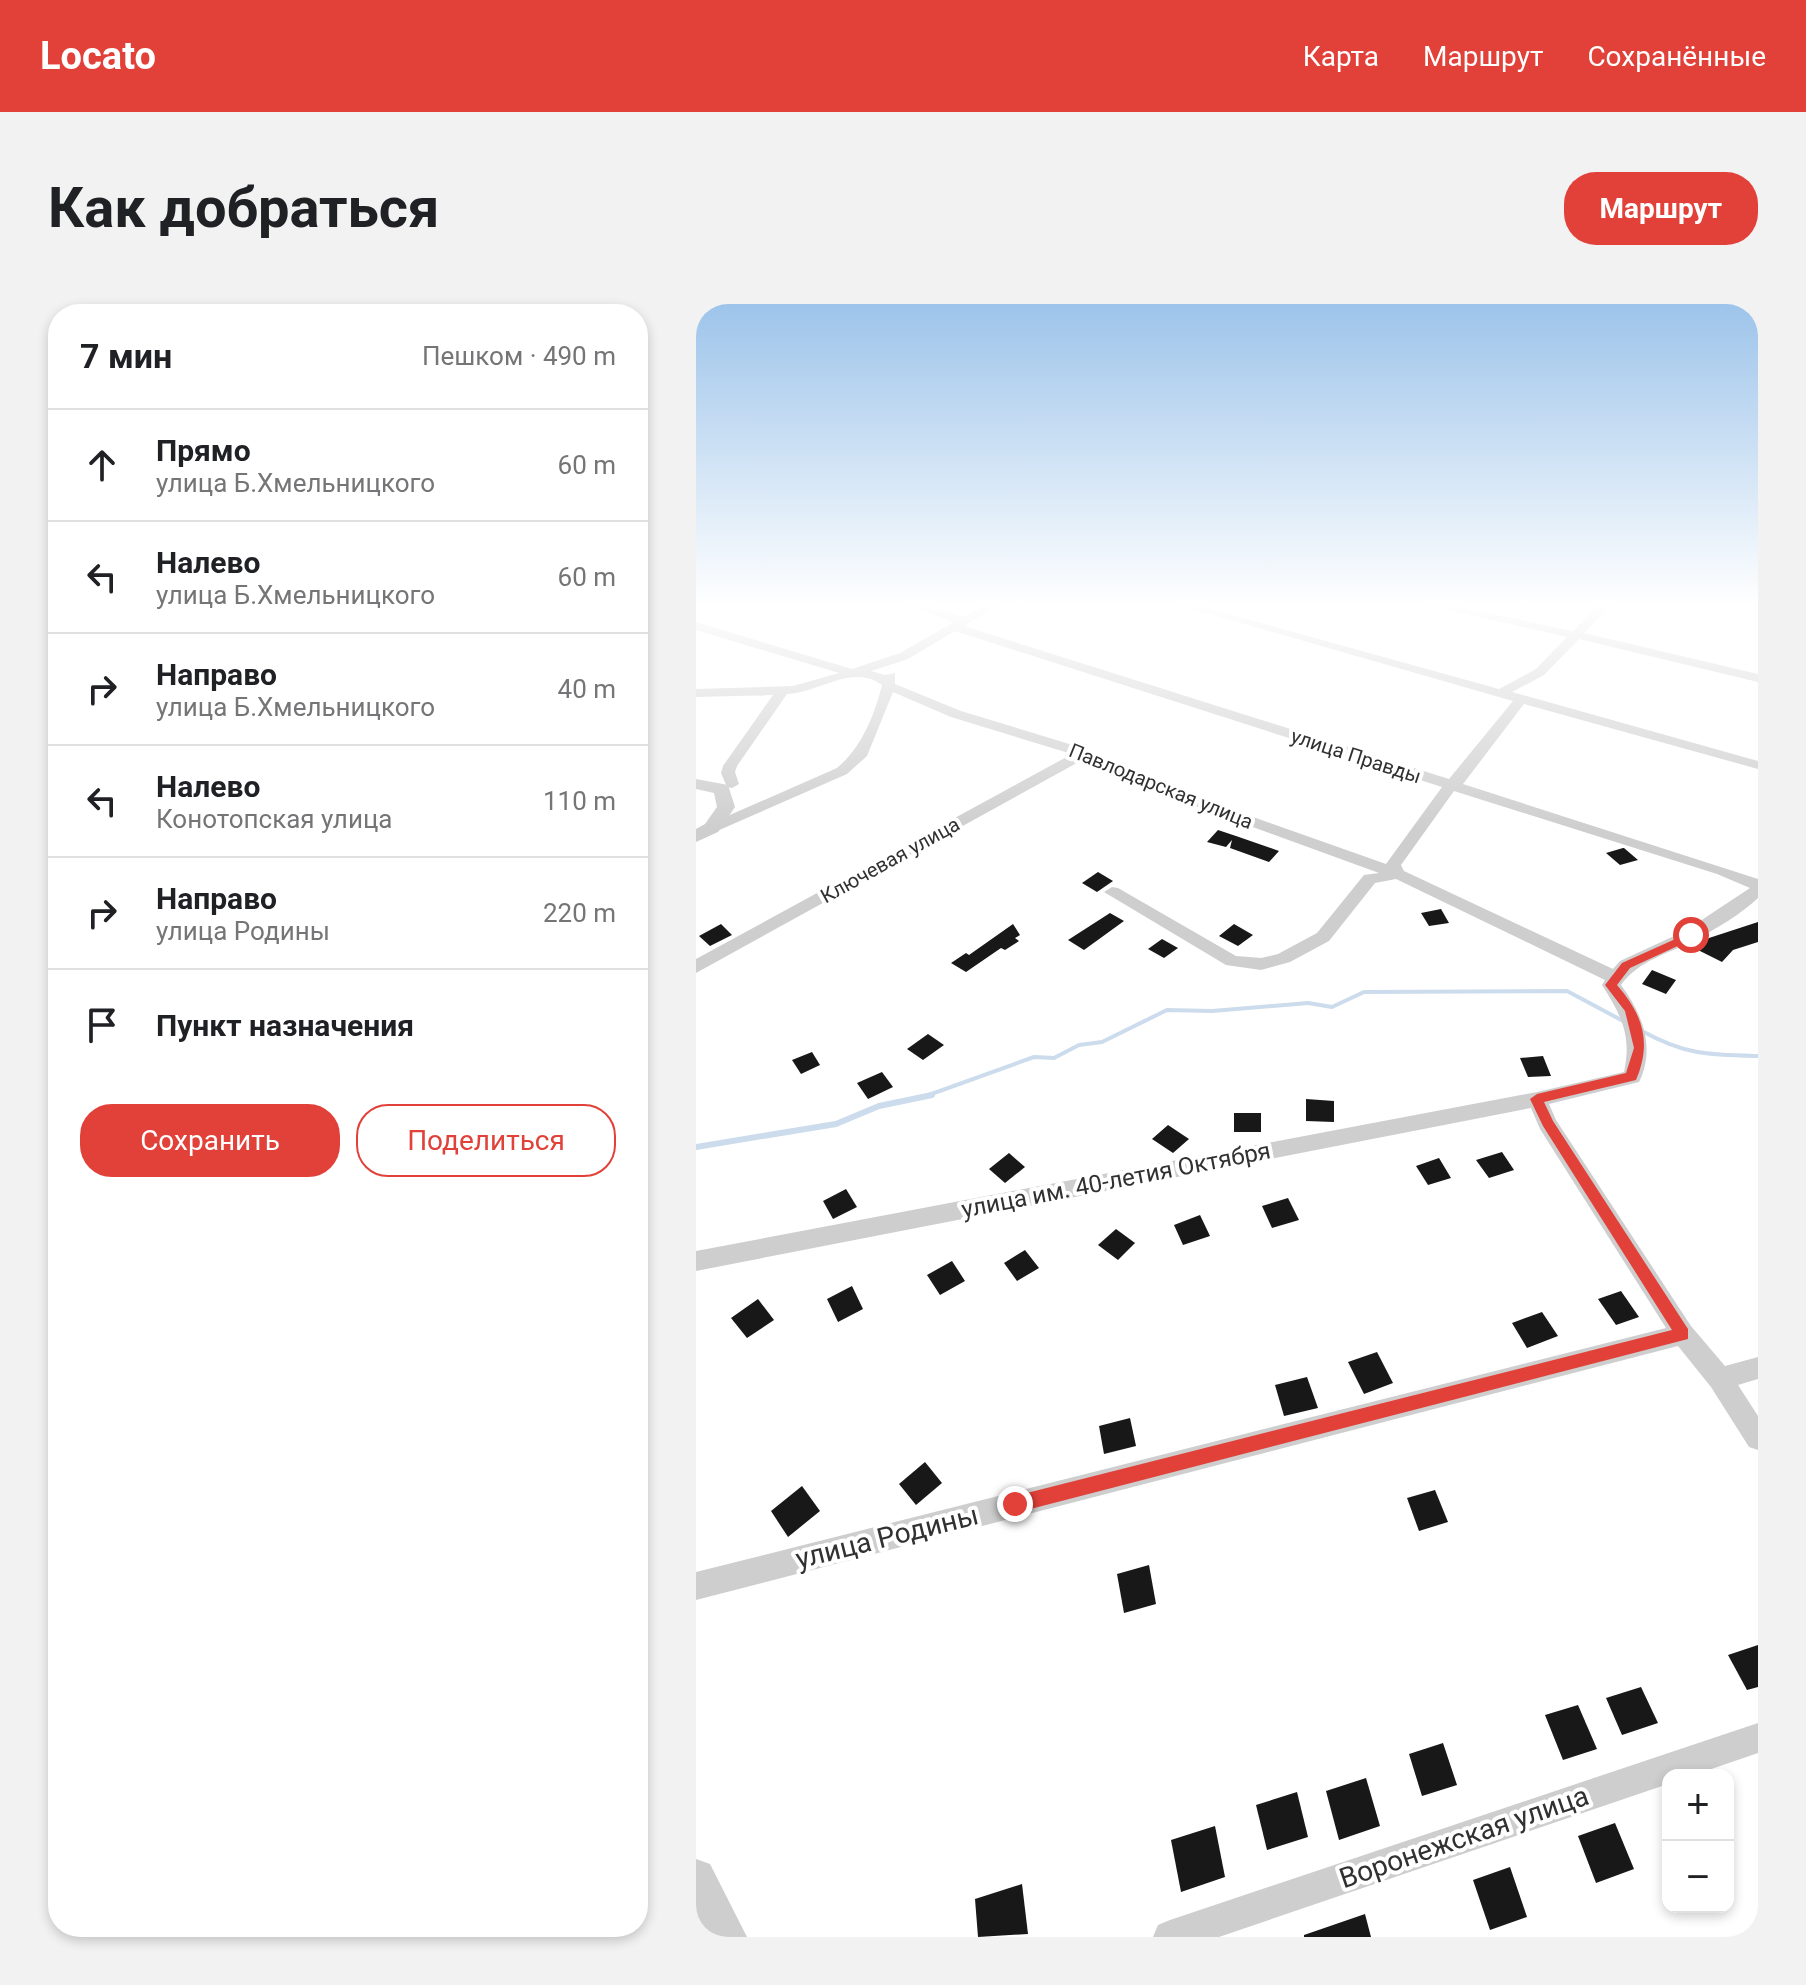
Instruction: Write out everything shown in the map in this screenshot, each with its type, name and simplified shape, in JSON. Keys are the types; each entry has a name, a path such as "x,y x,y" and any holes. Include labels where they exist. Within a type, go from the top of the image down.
{"street":[{"path":"696,693 783,690 827,679"},
{"name":"Павлодарская улица","path":"879,679 956,714 1084,753 1186,798 1398,874 1616,978"},
{"path":"704,832 842,771 860,756 883,707 889,679"},
{"name":"улица Правды","path":"1126,679 1452,787 1723,871 1758,887"},
{"path":"1456,679 1758,765"},
{"path":"1503,692 1527,679"},
{"path":"732,784 728,772 734,756 749,740 783,690"},
{"path":"1112,892 1232,961 1261,964 1284,958 1323,937 1370,879 1398,874 1393,865 1456,779 1523,697"},
{"name":"Ключевая улица","path":"696,967 1084,753"},
{"path":"704,785 722,789 726,807 704,832"},
{"path":"1616,978 1626,965 1691,935 1744,902 1758,887"},
{"name":"улица им. 40-летия Октября","path":"696,1261 1537,1099 1632,1077 1640,1048 1631,1009 1611,985 1616,978"},
{"path":"1537,1099 1547,1123 1683,1334 1720,1379 1758,1438"},
{"name":"улица Родины","path":"696,1586 1683,1334"},
{"path":"1720,1379 1758,1368"},
{"name":"Воронежская улица","path":"1170,1937 1758,1738"},
{"path":"696,1878 727,1937"}],"building":[{"path":"1218,830 1279,851 1269,862 1230,848 1232,840 1226,847 1207,842"},
{"path":"1624,848 1638,860 1620,865 1606,853"},
{"path":"1098,872 1113,881 1097,892 1082,883"},
{"path":"1441,909 1449,923 1429,926 1421,913"},
{"path":"1110,913 1124,921 1084,950 1068,940"},
{"path":"1758,922 1758,942 1733,950 1722,962 1698,950 1709,938"},
{"path":"721,924 732,935 710,946 699,936"},
{"path":"1013,924 1020,935 1015,938 1019,941 1005,950 1001,948 966,972 951,963 966,953 969,955"},
{"path":"1234,924 1253,935 1238,946 1219,936"},
{"path":"1162,939 1178,948 1164,958 1148,949"},
{"path":"1652,970 1676,980 1666,994 1642,984"},
{"path":"928,1034 944,1045 923,1060 907,1049"},
{"path":"812,1052 820,1065 801,1074 792,1060"},
{"path":"1543,1056 1551,1076 1528,1077 1520,1058"},
{"path":"882,1072 893,1087 868,1099 857,1083"},
{"path":"1306,1099 1334,1101 1334,1122 1306,1121"},
{"path":"1234,1113 1261,1113 1261,1132 1234,1132"},
{"path":"1168,1125 1189,1139 1173,1153 1152,1139"},
{"path":"1502,1152 1514,1170 1489,1178 1476,1160"},
{"path":"1009,1153 1025,1167 1005,1183 989,1169"},
{"path":"1439,1158 1451,1178 1428,1185 1416,1166"},
{"path":"846,1189 857,1207 833,1219 823,1201"},
{"path":"1288,1198 1299,1220 1272,1228 1262,1206"},
{"path":"1200,1215 1210,1236 1183,1245 1174,1225"},
{"path":"1116,1229 1135,1243 1118,1260 1098,1245"},
{"path":"1025,1250 1039,1268 1017,1281 1004,1263"},
{"path":"952,1261 965,1281 940,1295 927,1275"},
{"path":"852,1286 863,1309 838,1322 827,1299"},
{"path":"1621,1291 1639,1317 1616,1325 1598,1299"},
{"path":"758,1299 774,1320 747,1338 731,1318"},
{"path":"1542,1312 1558,1336 1527,1348 1512,1323"},
{"path":"1377,1352 1393,1383 1364,1394 1348,1362"},
{"path":"1307,1377 1318,1408 1284,1416 1275,1385"},
{"path":"1130,1418 1136,1446 1104,1454 1099,1426"},
{"path":"925,1462 942,1483 916,1505 899,1484"},
{"path":"802,1486 820,1511 788,1537 771,1511"},
{"path":"1435,1490 1448,1522 1419,1531 1407,1498"},
{"path":"1149,1565 1156,1604 1124,1613 1117,1574"},
{"path":"1758,1645 1758,1687 1747,1690 1728,1655"},
{"path":"1641,1687 1658,1723 1622,1735 1606,1698"},
{"path":"1578,1705 1597,1749 1563,1760 1545,1715"},
{"path":"1443,1743 1457,1785 1422,1796 1409,1754"},
{"path":"1366,1778 1380,1826 1339,1840 1326,1791"},
{"path":"1297,1792 1308,1837 1267,1850 1256,1805"},
{"path":"1615,1823 1634,1869 1596,1883 1578,1836"},
{"path":"1215,1826 1225,1877 1181,1892 1171,1840"},
{"path":"1510,1867 1527,1917 1490,1930 1473,1880"},
{"path":"1022,1884 1028,1934 978,1937 975,1899"},
{"path":"1365,1914 1371,1937 1304,1937 1304,1935"}],"waterway":[{"path":"924,1097 1034,1057 1054,1058 1079,1045 1102,1042 1167,1010 1212,1011 1308,1003 1332,1007 1364,992 1567,991 1625,1022"},
{"path":"1640,1030 1697,1052 1758,1056"},
{"path":"924,1097 932,1095"},
{"path":"696,1147 836,1124 879,1106 924,1097"}],"route":[{"path":"1015,1504 1683,1334 1547,1123 1537,1099 1632,1077 1640,1048 1631,1009 1611,985 1626,965 1691,935"}]}
